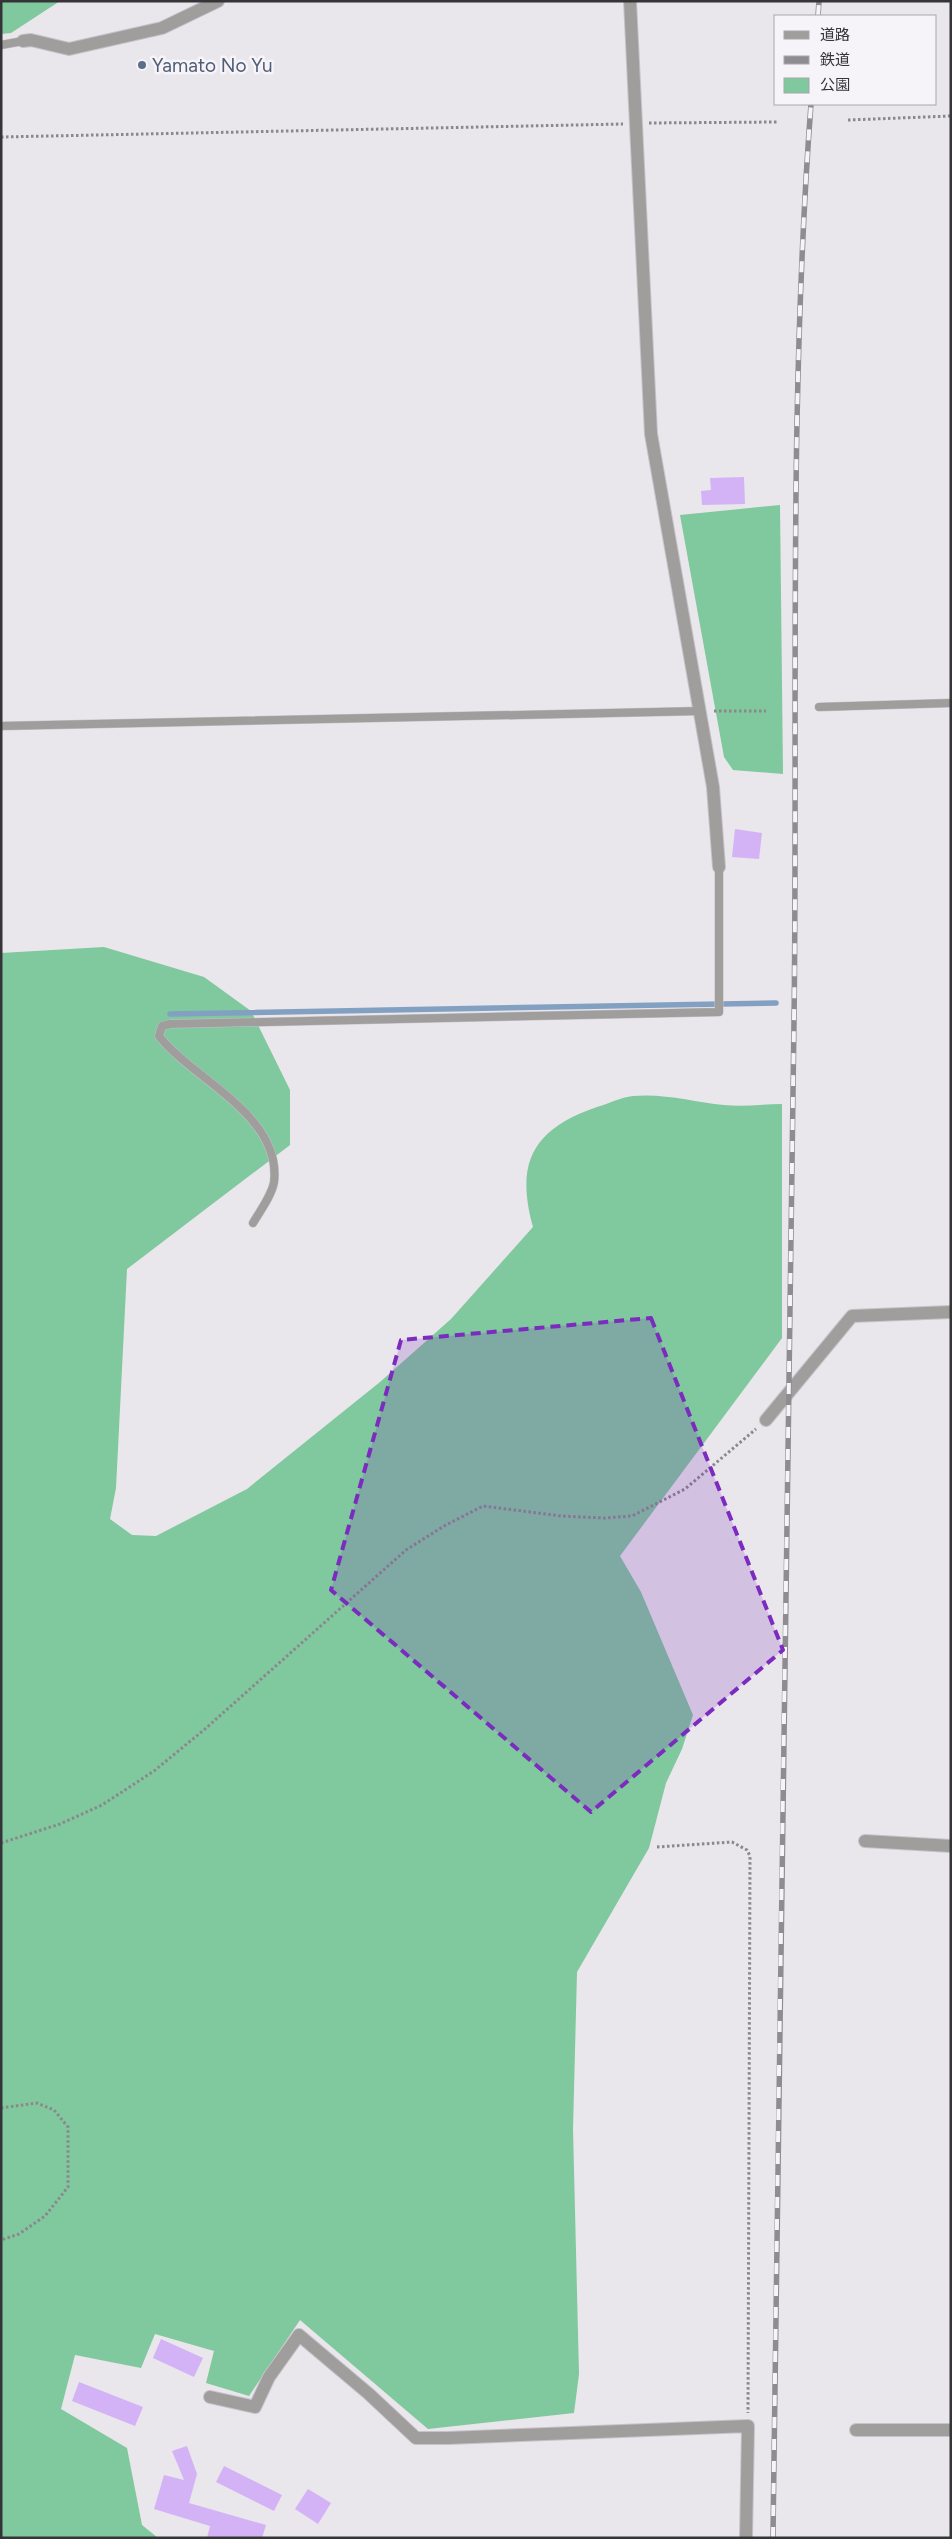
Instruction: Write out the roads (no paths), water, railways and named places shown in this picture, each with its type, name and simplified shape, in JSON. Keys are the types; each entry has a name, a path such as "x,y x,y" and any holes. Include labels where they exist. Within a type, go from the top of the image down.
{"street":[{"path":"23,41 30,40 68,49 162,28 218,1"},
{"path":"630,1 651,434 701,711 713,788 719,866"},
{"path":"766,1420 852,1316 951,1312"},
{"path":"865,1841 951,1846"},
{"path":"210,2397 255,2407 269,2377 299,2335 416,2438 748,2426 746,2538"},
{"path":"856,2430 951,2430"}],"lane":[{"path":"1,45 23,41"},
{"path":"819,707 951,703"},
{"path":"1,726 701,711"},
{"path":"253,1223 274,1183 273,1161 267,1145 250,1118 224,1091 168,1048 159,1036 162,1026 170,1024 719,1012 719,866"}],"waterway":[{"path":"170,1014 776,1003"}],"railway":[{"path":"818,15 819,1"},
{"path":"773,2538 794,1021 795,562 799,333 811,105"}],"place":[{"name":"Yamato No Yu","path":"142,65"}]}
